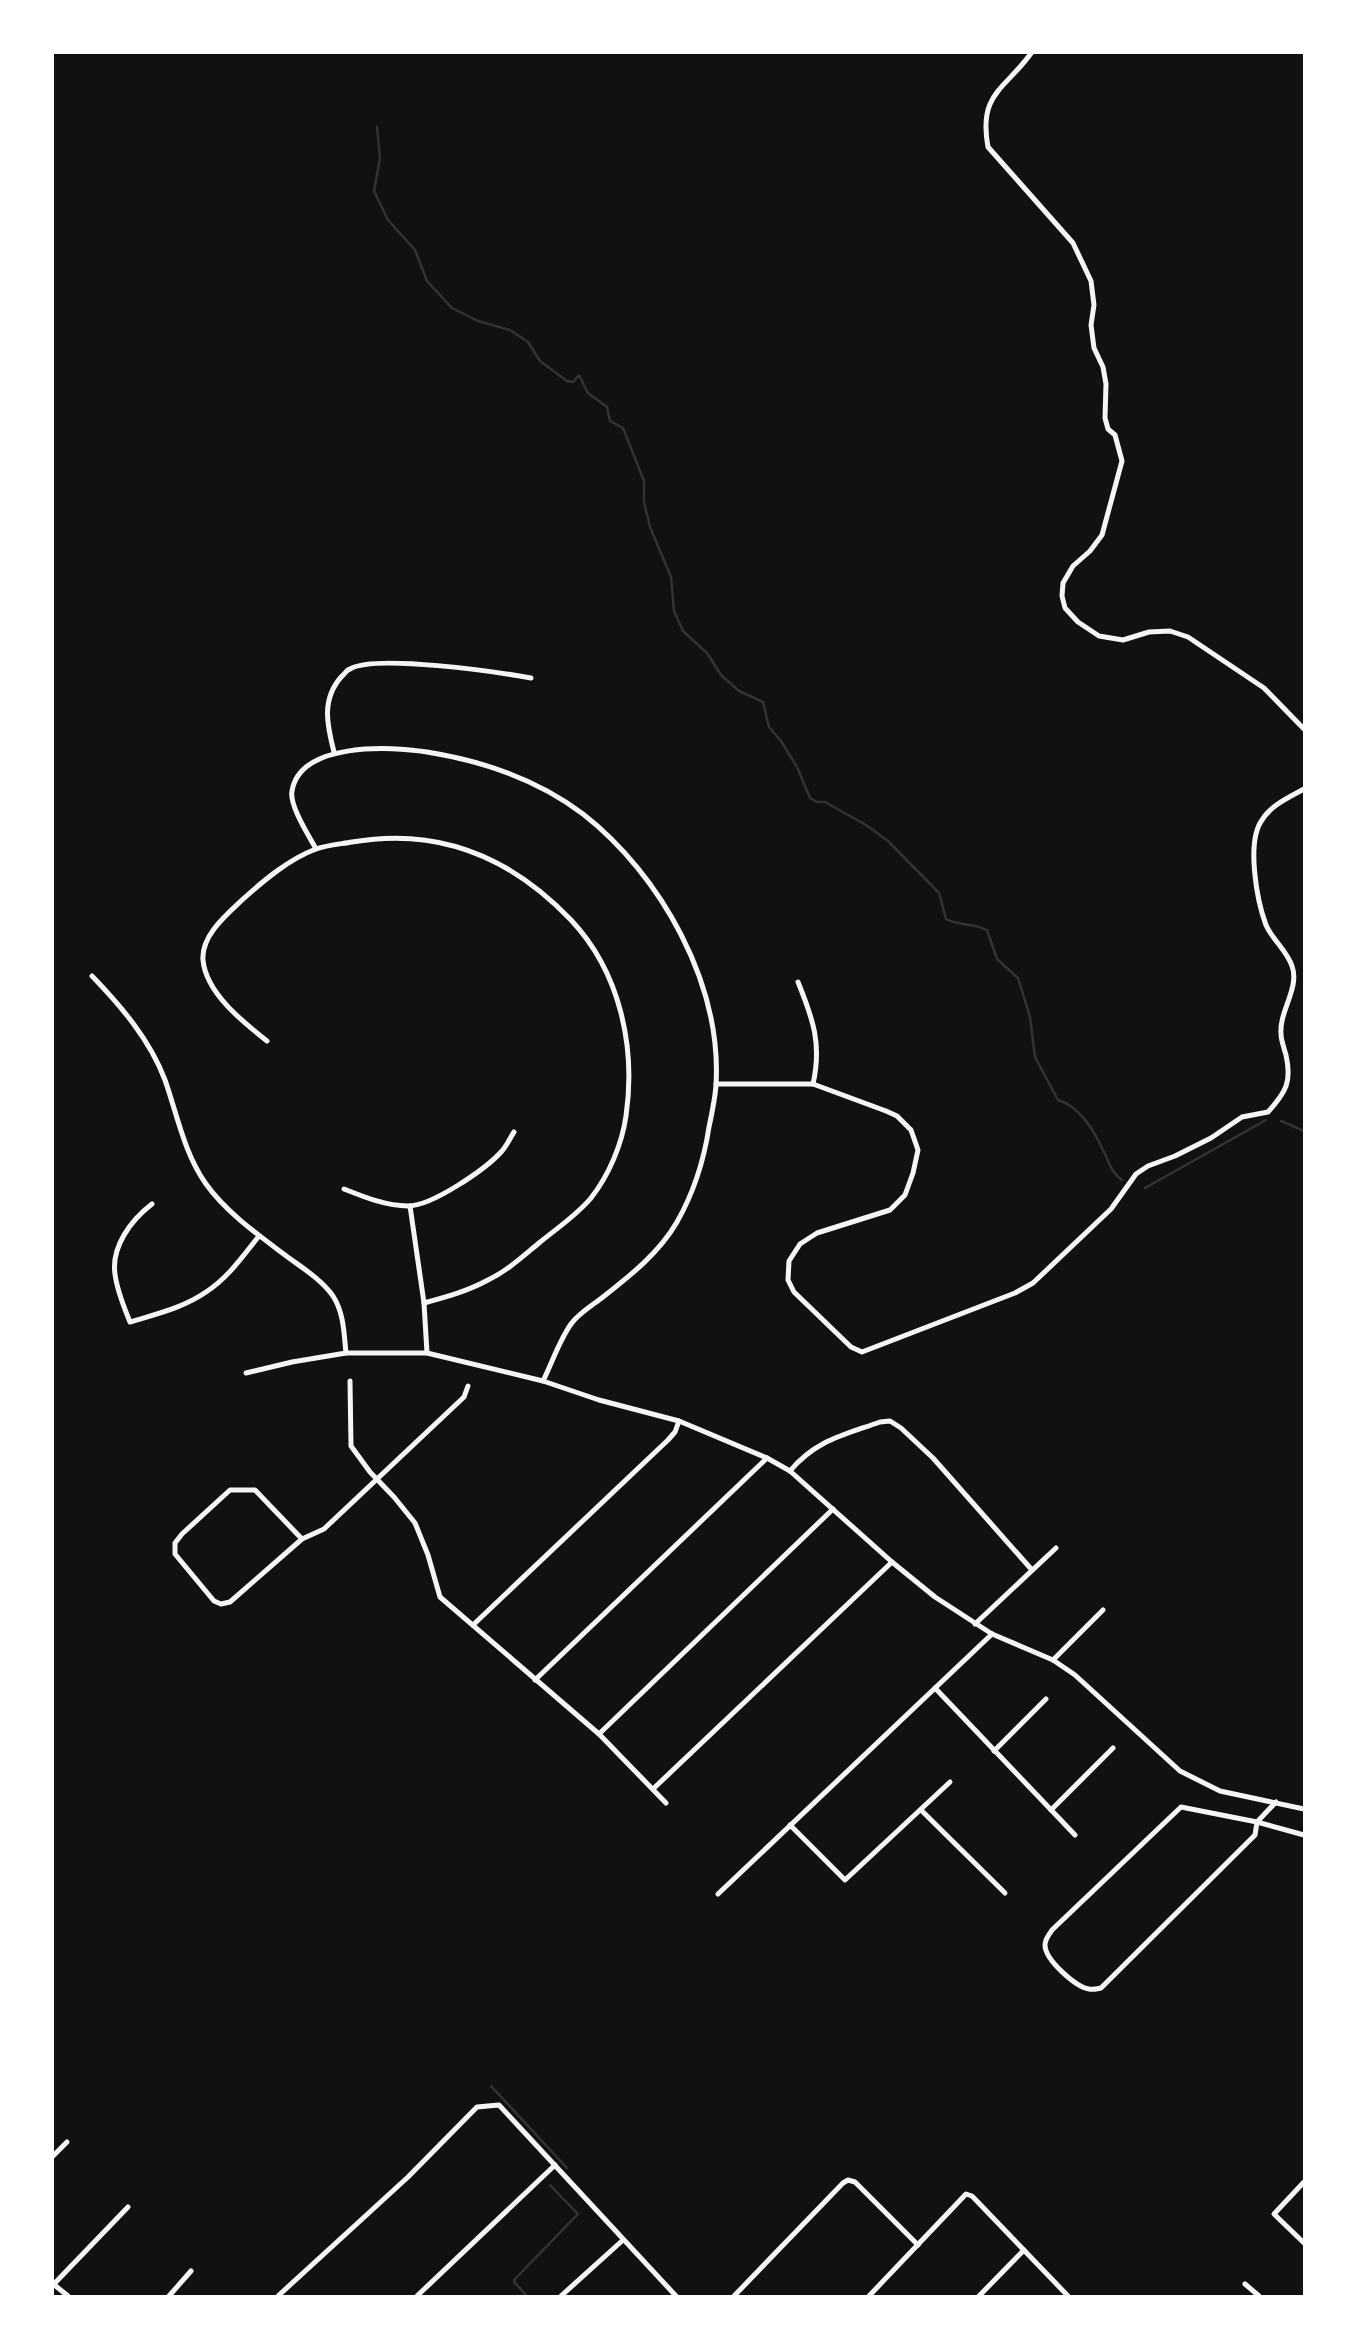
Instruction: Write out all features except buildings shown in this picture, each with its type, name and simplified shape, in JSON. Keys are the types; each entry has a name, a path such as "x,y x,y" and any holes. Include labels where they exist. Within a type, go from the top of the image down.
{"street":[{"path":"1032,52 987,108 988,147 1073,243 1091,281 1094,305 1091,325 1094,348 1103,367 1106,384 1105,418 1108,429 1115,435 1122,461 1102,535 1090,551 1073,566 1063,583 1065,608 1078,622 1099,636 1123,640 1149,632 1170,631 1188,637 1264,688 1304,729"},
{"path":"334,752 327,708 332,691 350,669 366,664 403,663 508,673 531,678"},
{"path":"316,849 292,801 292,791 305,768 319,759 334,752 389,749 425,751 458,758 502,770 582,813 627,854 648,882 685,942 708,1012 714,1051 716,1084 704,1159 677,1222 646,1261 572,1324 544,1381"},
{"path":"716,1084 813,1084 897,1116 911,1130 918,1150 905,1195 890,1210 817,1233 800,1244 789,1261 788,1280 794,1292 851,1347 862,1352 990,1304 1033,1283 1111,1209 1136,1174 1211,1138 1242,1117 1268,1112 1285,1090 1289,1079 1289,1066 1281,1033 1293,986 1292,966 1266,924 1255,872 1255,839 1261,821 1275,806 1304,789"},
{"path":"267,1041 248,1026 215,992 203,960 208,937 253,891 316,849 374,838 428,840 474,852 512,871 543,892 583,933 597,956 614,992 628,1040 630,1086 622,1139 605,1174 591,1198 506,1270 468,1290 424,1303"},
{"path":"92,976 115,1001 151,1052 164,1077 189,1154 205,1183 219,1200 259,1236 319,1280 334,1297 343,1320 346,1353"},
{"path":"798,982 811,1015 818,1060 813,1084"},
{"path":"344,1189 369,1199 410,1206 436,1197 472,1177 502,1151 514,1132"},
{"path":"152,1204 131,1222 118,1249 114,1272 130,1322 175,1309 207,1292 230,1271 259,1236"},
{"path":"410,1206 424,1303 427,1353"},
{"path":"246,1373 346,1353 427,1353 544,1381 599,1400 679,1421 767,1458 790,1471 935,1597 992,1634 1053,1660 1075,1675 1180,1771 1220,1791 1304,1809"},
{"path":"350,1381 351,1446 415,1523 440,1597 599,1734 666,1803"},
{"path":"302,1539 255,1490 230,1490 182,1534 175,1543 175,1554 214,1601 221,1604 230,1602 302,1539 324,1529 464,1397 468,1386"},
{"path":"473,1625 668,1440 679,1421"},
{"path":"790,1471 802,1456 818,1445 880,1422 890,1421 933,1458 1032,1570"},
{"path":"535,1680 767,1458"},
{"path":"599,1734 833,1509"},
{"path":"975,1624 1056,1548"},
{"path":"653,1789 892,1562"},
{"path":"1053,1660 1103,1610"},
{"path":"718,1894 992,1634"},
{"path":"935,1688 1075,1835"},
{"path":"994,1751 1046,1699"},
{"path":"1051,1810 1112,1748"},
{"path":"790,1825 845,1880 950,1783"},
{"path":"1276,1802 1257,1822 1255,1835 1101,1988 1091,1990 1081,1986 1062,1972 1047,1953 1045,1944 1052,1930 1181,1807 1257,1822 1304,1835"},
{"path":"921,1810 1005,1893"},
{"path":"278,2297 408,2177 477,2107 499,2105 676,2297"},
{"path":"52,2157 67,2142"},
{"path":"417,2297 555,2165"},
{"path":"734,2297 848,2180 855,2182 918,2245"},
{"path":"1304,2182 1274,2214 1304,2243"},
{"path":"869,2297 966,2194 972,2196 1068,2297"},
{"path":"68,2297 53,2284 128,2207"},
{"path":"561,2297 623,2240"},
{"path":"979,2297 1024,2250"},
{"path":"169,2297 191,2272"},
{"path":"1245,2284 1259,2297"}],"waterway":[{"path":"377,127 380,158 374,191 388,220 415,250 427,281 452,308 478,321 510,330 528,342 540,361 567,381 573,382 579,375 588,393 607,407 610,421 623,428 644,481 644,502 650,527 671,577 674,611 683,631 707,653 721,675 739,691 763,702 769,727 797,767 810,798 825,802 888,841 939,893 946,919 987,930 997,959 1018,978 1030,1017 1035,1057 1058,1100 1073,1108 1086,1121 1113,1171 1122,1180"},
{"path":"1145,1188 1266,1120"},
{"path":"1281,1121 1304,1131"},
{"path":"491,2086 567,2168"},
{"path":"527,2296 514,2282 515,2279 578,2214 550,2185"}]}
